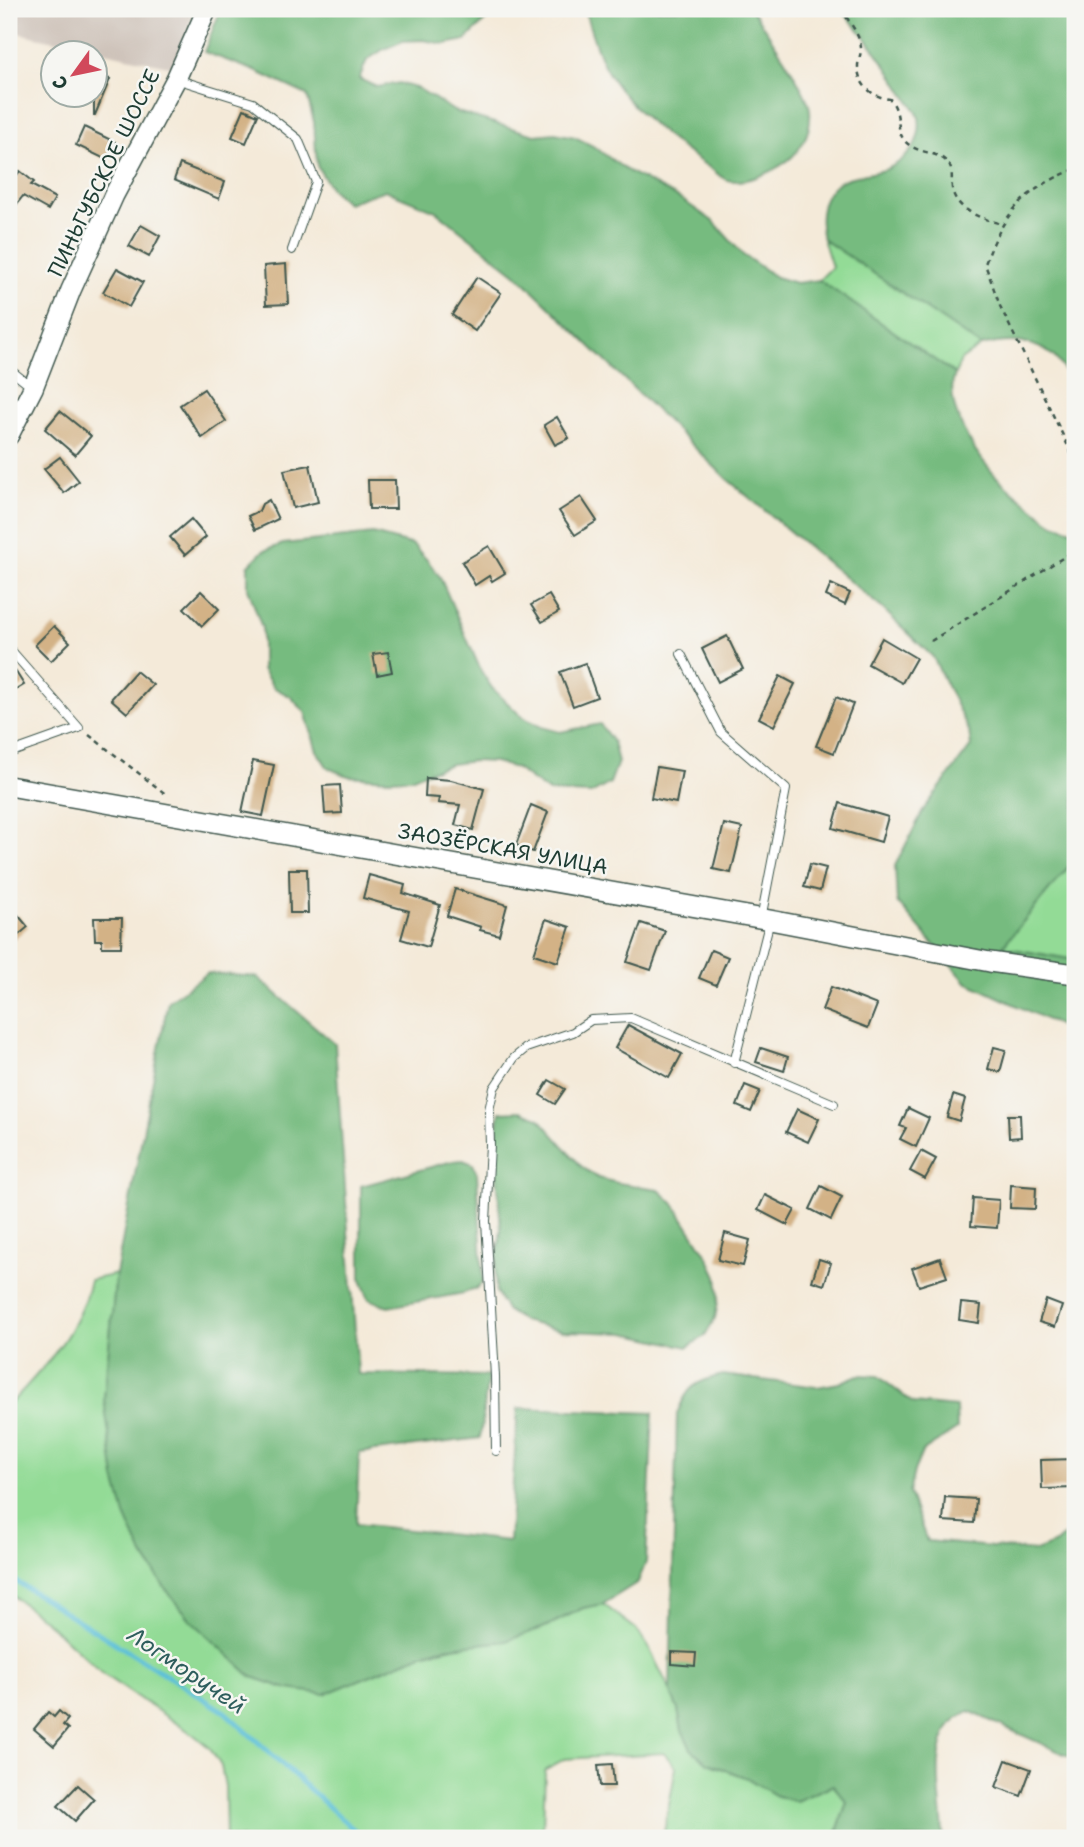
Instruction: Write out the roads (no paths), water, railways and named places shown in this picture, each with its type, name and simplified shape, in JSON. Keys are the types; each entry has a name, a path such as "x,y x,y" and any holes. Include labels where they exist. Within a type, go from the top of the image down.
{"street":[{"name":"ПИНЬГУБСКОЕ ШОССЕ","path":"9,435 33,388 71,290 114,195 176,79 207,9"},
{"name":"ЗАОЗЁРСКАЯ УЛИЦА","path":"9,786 1075,974"}],"lane":[{"path":"176,79 253,103 299,139 317,182 292,250"},
{"path":"9,369 33,388"},
{"path":"9,648 79,728 9,752"},
{"path":"681,654 721,732 786,789 766,919 734,1063"},
{"path":"496,1451 486,1198 490,1144 489,1110 494,1088 514,1058 526,1048 573,1032 591,1020 631,1018 834,1104"}],"waterway":[{"name":"Логморучей","path":"9,1577 225,1712 363,1838"}]}
